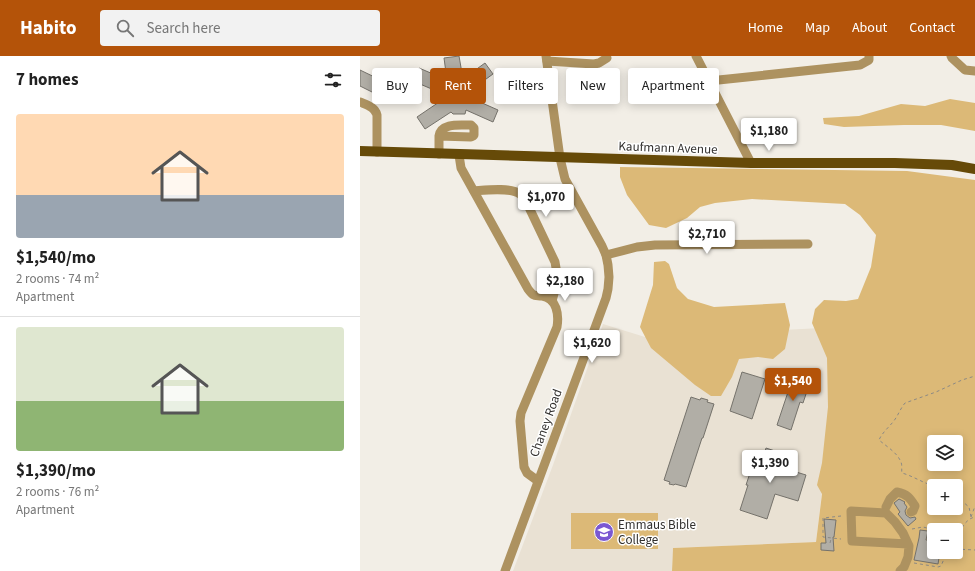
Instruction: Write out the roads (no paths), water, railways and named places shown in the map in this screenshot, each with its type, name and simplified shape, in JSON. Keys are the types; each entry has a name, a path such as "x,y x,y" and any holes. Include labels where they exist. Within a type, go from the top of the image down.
{"main road":[{"name":"Kaufmann Avenue","path":"360,151 751,163 895,163 952,165 975,169"}],"street":[{"path":"696,56 702,68"},
{"path":"719,80 860,65 869,60 869,56"},
{"path":"951,56 964,70 975,72"},
{"path":"547,59 594,64 600,63 607,58"},
{"name":"Chaney Road","path":"505,571 606,298 609,277 606,256 602,246 565,179 560,158 547,59"},
{"path":"719,101 751,163"},
{"path":"360,102 376,111 377,152"},
{"path":"439,136 439,154"},
{"path":"460,155 461,168 532,294 549,298 557,309 557,328 521,412 520,421 524,467 527,473 538,481"},
{"path":"474,191 510,191 520,194 525,199 555,262 557,270 556,290 552,301"},
{"path":"606,256 637,247 655,245 808,244"},
{"path":"886,507 890,498 897,492 905,494 912,501 915,506 911,512"},
{"path":"900,571 904,567 908,557 908,544 903,533 895,522 886,513 851,511 852,541 908,544"}],"place":[{"name":"Emmaus Bible College","path":"604,532"}]}
